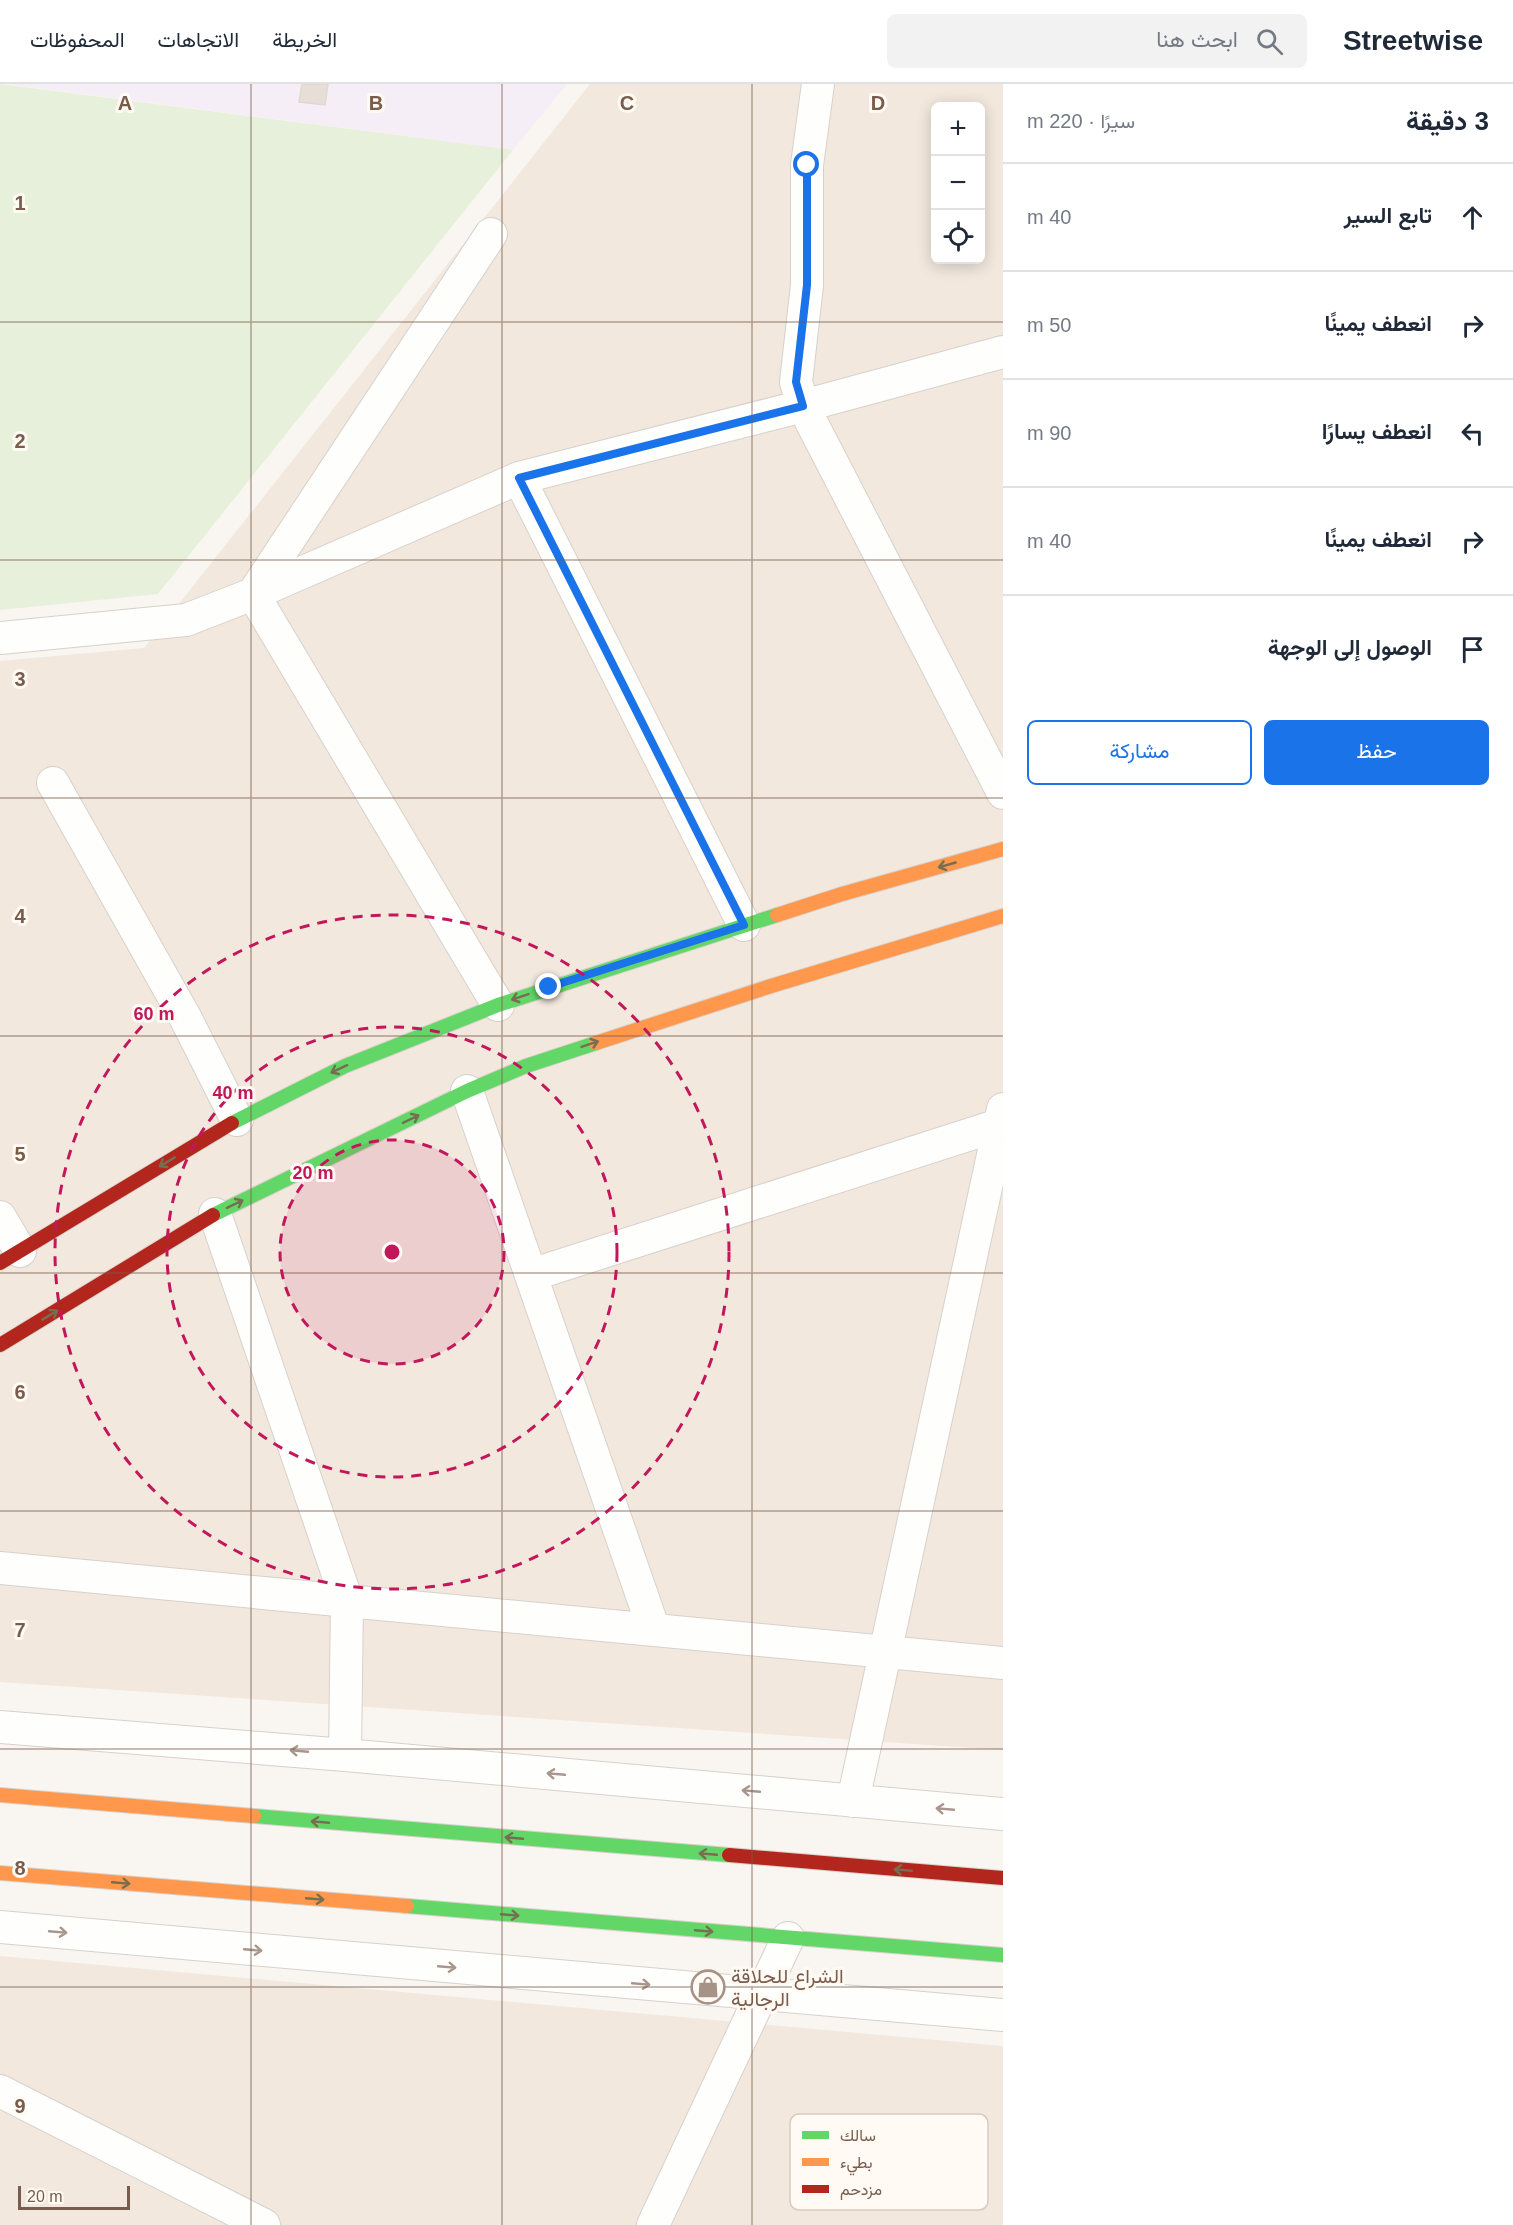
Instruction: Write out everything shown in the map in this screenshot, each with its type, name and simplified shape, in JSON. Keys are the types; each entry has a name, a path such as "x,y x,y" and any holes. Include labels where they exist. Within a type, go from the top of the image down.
{"street":[{"path":"818,84 807,165 807,285 796,382 803,406 1003,793"},
{"path":"253,594 491,234"},
{"path":"0,638 186,620 253,594 519,478 803,406 1003,352"},
{"path":"519,478 744,925"},
{"path":"253,594 498,1005"},
{"path":"53,783 185,1017 237,1120"},
{"path":"0,1217 10,1257 237,1120 345,1066 498,1005 744,925 1003,849"},
{"path":"0,1345 214,1214 467,1091 526,1066 646,1025 1003,916"},
{"path":"467,1091 654,1630"},
{"path":"531,1275 1001,1117"},
{"path":"853,1801 1001,1117"},
{"path":"214,1214 347,1601 345,1755"},
{"path":"0,1568 1003,1663"},
{"path":"0,1727 345,1755 1003,1814"},
{"path":"0,1795 1003,1878"},
{"path":"0,1874 1003,1955"},
{"path":"0,1927 1003,2015"},
{"path":"653,2225 788,1938"},
{"path":"0,2091 264,2225"}],"shaded area":[{"path":"6,84 567,84 513,150"},
{"path":"590,84 1003,84 1003,1750 0,1682 0,661 144,648"},
{"path":"0,1956 1003,2046 1003,2225 0,2225"}],"green space":[{"path":"0,84 513,150 158,594 0,610"}],"building":[{"path":"302,84 328,84 325,105 299,102"}],"traffic: fast":[{"path":"232,1123 345,1066 498,1005 777,915"},
{"path":"213,1215 467,1091 526,1066 596,1043"},
{"path":"254,1816 729,1855"},
{"path":"407,1906 1003,1955"}],"traffic: slow":[{"path":"777,915 842,894 1003,849"},
{"path":"596,1043 771,986 1003,916"},
{"path":"0,1795 254,1816"},
{"path":"0,1873 407,1906"}],"traffic: jam":[{"path":"0,1263 232,1123"},
{"path":"0,1345 213,1215"},
{"path":"729,1855 1003,1878"}],"place":[{"name":"الشراع للحلاقة الرجالية","path":"708,1987"}],"route":[{"path":"549,987 744,925 519,478 803,406 796,382 807,285 807,165"}]}
